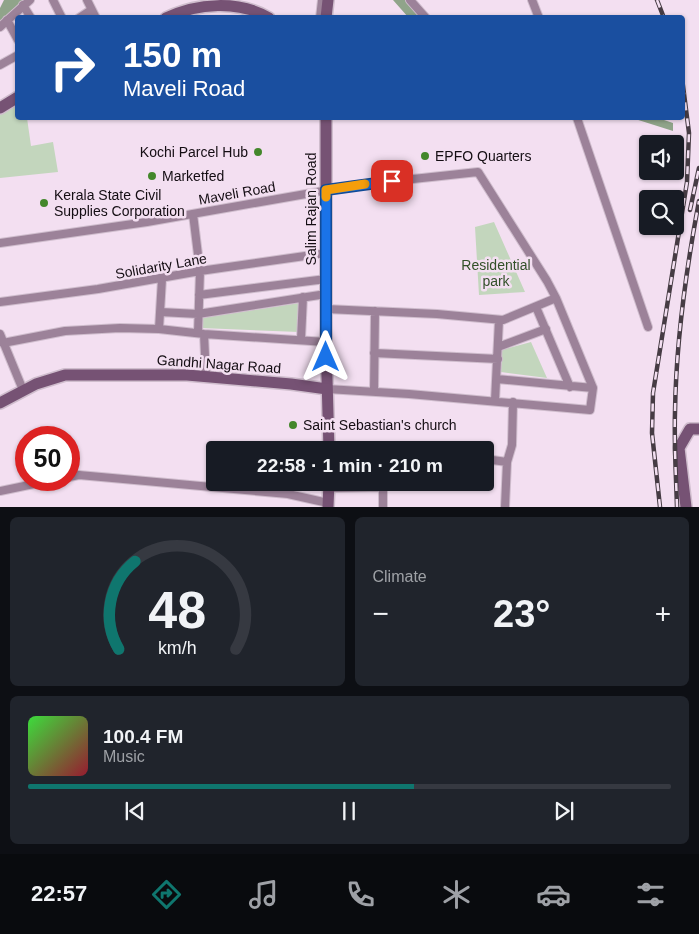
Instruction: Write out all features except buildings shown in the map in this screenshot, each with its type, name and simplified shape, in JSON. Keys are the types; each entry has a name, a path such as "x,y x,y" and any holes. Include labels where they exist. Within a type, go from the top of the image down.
{"street":[{"path":"53,0 60,15"},
{"path":"87,0 94,15"},
{"path":"320,15 322,0"},
{"path":"326,15 328,0"},
{"path":"410,0 423,15"},
{"path":"532,0 538,15"},
{"path":"0,28 27,2 30,15"},
{"path":"174,15 198,6 219,4 238,5 265,15"},
{"path":"83,15 91,10"},
{"path":"7,20 15,35"},
{"path":"1,62 15,56"},
{"path":"0,108 15,100"},
{"name":"Salim Rajan Road","path":"326,120 328,441"},
{"path":"578,120 648,327"},
{"name":"Maveli Road","path":"0,243 193,214 357,185 478,172 556,298"},
{"path":"193,214 200,271 198,314 206,377"},
{"name":"Solidarity Lane","path":"0,302 98,290 200,271 326,253"},
{"path":"159,328 162,279"},
{"path":"199,295 326,279"},
{"path":"160,312 198,314 326,294"},
{"path":"302,340 303,297"},
{"path":"326,309 503,320 556,298 593,388 497,378"},
{"path":"536,307 570,387"},
{"path":"374,392 375,311"},
{"path":"495,401 499,320"},
{"path":"3,343 65,331 120,328 159,328 326,342"},
{"path":"498,347 546,329"},
{"path":"0,334 23,390"},
{"path":"374,353 498,359"},
{"name":"Gandhi Nagar Road","path":"0,403 36,384 65,375 187,375 327,389 513,402 590,410 593,388"},
{"path":"505,506 507,462 512,445 513,402"},
{"path":"686,506 679,448 690,429 699,429"},
{"path":"494,460 507,462"},
{"path":"80,475 288,494 328,505 329,491"},
{"path":"0,491 15,488"},
{"path":"383,491 383,506"}],"green space":[{"path":"15,105 15,120 27,120 31,146 53,142 58,172 0,178 0,115"},
{"name":"Residential park","path":"494,222 525,292 479,295 475,227"},
{"path":"299,303 299,332 201,328 201,318"},
{"path":"531,342 547,378 501,372 501,350"}],"shaded area":[{"path":"4,0 28,0 0,26 0,8"},
{"path":"393,0 405,0 419,15 406,15"},
{"path":"638,120 664,120 673,123 673,131"}],"railway":[{"path":"657,0 663,15"},
{"path":"660,507 652,433 653,393 687,182 689,133 685,102"},
{"path":"690,210 699,168"},
{"path":"677,507 675,447 677,359 686,279 699,201"}],"slow traffic":[{"path":"326,197 326,190 365,184"}],"place":[{"name":"Kochi Parcel Hub","path":"258,152"},
{"name":"EPFO Quarters","path":"425,156"},
{"name":"Marketfed","path":"152,176"},
{"name":"Kerala State Civil Supplies Corporation","path":"44,203"},
{"name":"Saint Sebastian's church","path":"293,425"}],"route":[{"path":"326,357 326,190 392,181"}]}
